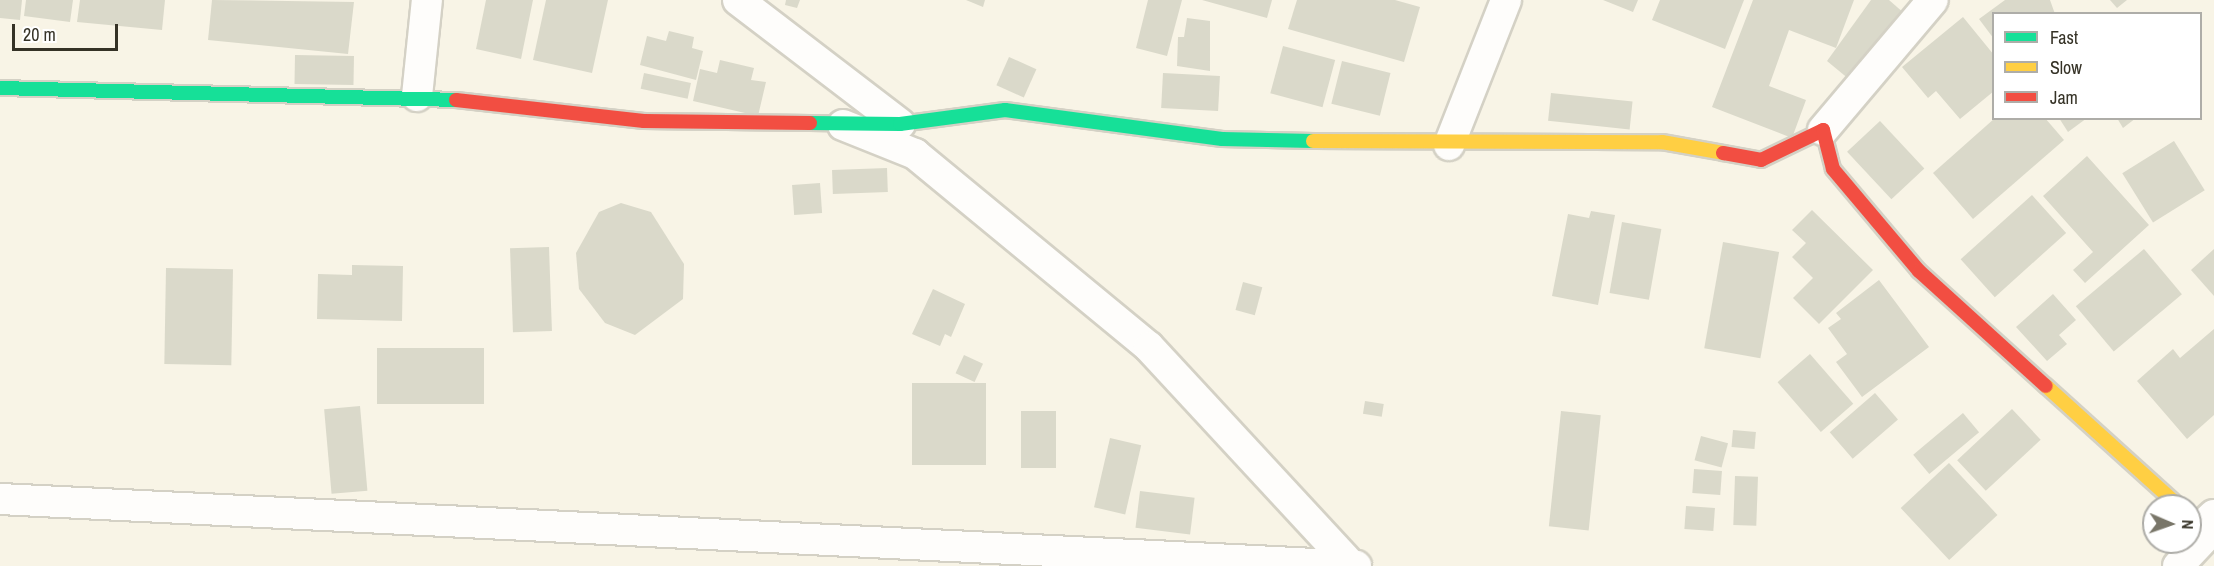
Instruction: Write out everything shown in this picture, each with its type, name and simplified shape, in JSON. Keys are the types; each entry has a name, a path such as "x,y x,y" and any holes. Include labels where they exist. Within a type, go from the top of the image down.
{"street":[{"path":"417,96 427,0"},
{"path":"738,0 900,124"},
{"path":"1449,145 1506,0"},
{"path":"0,87 417,96 644,121 900,124 1005,110 1222,139 1449,145 1662,142 1761,160 1822,130 1933,0"},
{"path":"843,125 915,154 1149,347 1352,564"},
{"path":"1822,130 1833,170 1919,271 2166,494"},
{"path":"0,499 1352,564"},
{"path":"2202,519 2210,532 2202,540"},
{"path":"2178,566 2189,554"}],"building":[{"path":"0,0 22,0 20,20 0,18"},
{"path":"26,0 73,0 70,22 24,16"},
{"path":"80,0 165,0 162,30 77,22"},
{"path":"212,0 354,2 348,54 208,40"},
{"path":"486,0 533,0 521,59 476,49"},
{"path":"546,0 608,0 592,73 533,60"},
{"path":"786,0 800,0 797,8 785,5"},
{"path":"966,0 985,0 983,7"},
{"path":"1148,0 1182,0 1167,56 1136,48"},
{"path":"1202,0 1272,0 1267,18"},
{"path":"1297,0 1395,0 1420,7 1404,62 1288,29"},
{"path":"1603,0 1638,0 1633,12"},
{"path":"1660,0 1744,0 1725,49 1652,20"},
{"path":"1753,0 1854,0 1836,48 1789,30 1769,86 1806,100 1792,138 1712,107"},
{"path":"1871,0 1889,0 1905,14 1850,80 1827,61"},
{"path":"2005,0 2050,0 2054,12 1992,12 1992,36 1979,19"},
{"path":"2110,0 2127,0 2117,8"},
{"path":"1963,17 1992,53 1992,93 1960,119 1936,91 1928,98 1902,67"},
{"path":"1187,18 1210,21 1210,71 1177,66 1178,37 1184,37"},
{"path":"669,31 694,37 692,48 703,51 696,80 640,65 647,36 666,41"},
{"path":"1283,46 1335,60 1322,107 1270,93"},
{"path":"295,55 354,56 353,85 294,84"},
{"path":"1009,57 1036,69 1024,98 996,85"},
{"path":"720,60 754,68 751,80 766,82 758,116 693,101 700,69 717,73"},
{"path":"1342,61 1391,73 1380,116 1331,104"},
{"path":"644,73 691,83 688,99 641,89"},
{"path":"1163,73 1220,76 1218,111 1161,108"},
{"path":"1551,93 1633,102 1630,129 1548,121"},
{"path":"1993,120 2047,120 2064,140 1973,219 1933,173"},
{"path":"2060,120 2084,120 2068,132"},
{"path":"2118,120 2133,120 2123,128"},
{"path":"1880,121 1924,169 1891,199 1847,152"},
{"path":"2174,141 2205,190 2153,223 2122,173"},
{"path":"2087,156 2149,225 2085,283 2073,270 2093,252 2043,196"},
{"path":"887,168 888,192 833,194 832,170"},
{"path":"820,183 822,213 794,215 792,185"},
{"path":"2032,195 2066,233 1995,297 1961,259"},
{"path":"621,203 651,212 684,264 683,299 635,335 605,323 579,289 576,253 599,212"},
{"path":"1812,210 1873,270 1819,324 1793,298 1813,278 1792,257 1806,243 1792,230"},
{"path":"1591,211 1615,215 1598,305 1552,296 1568,214 1589,218"},
{"path":"1622,222 1661,229 1649,300 1609,293"},
{"path":"1723,242 1779,252 1760,358 1704,348"},
{"path":"549,247 552,331 513,332 510,248"},
{"path":"2144,249 2182,294 2114,351 2076,306"},
{"path":"2214,249 2214,296 2191,270"},
{"path":"352,265 403,266 402,321 317,319 318,274 352,275"},
{"path":"166,268 233,269 231,365 164,364"},
{"path":"1879,280 1929,347 1862,397 1836,362 1847,354 1828,328 1841,319 1836,313"},
{"path":"1243,282 1262,287 1255,315 1235,310"},
{"path":"933,289 965,304 951,337 945,334 940,346 912,334"},
{"path":"2053,294 2076,320 2059,335 2067,344 2047,361 2016,327"},
{"path":"2214,329 2214,415 2187,439 2137,381 2173,349 2180,358"},
{"path":"377,348 484,348 484,404 377,404"},
{"path":"1810,354 1853,404 1821,432 1778,382"},
{"path":"964,355 983,364 975,382 956,373"},
{"path":"912,383 986,383 986,465 912,465"},
{"path":"1875,393 1898,419 1853,459 1830,432"},
{"path":"1365,401 1384,404 1382,417 1363,414"},
{"path":"360,406 367,491 332,494 324,409"},
{"path":"2012,409 2041,440 1986,491 1957,460"},
{"path":"1021,411 1056,411 1056,468 1021,468"},
{"path":"1561,411 1601,415 1589,531 1549,526"},
{"path":"1963,413 1979,432 1929,474 1913,455"},
{"path":"1733,430 1756,432 1754,449 1732,447"},
{"path":"1701,436 1728,443 1722,467 1695,460"},
{"path":"1110,438 1141,445 1125,514 1094,507"},
{"path":"1949,463 1997,515 1949,560 1901,508"},
{"path":"1694,469 1722,471 1720,495 1692,493"},
{"path":"1735,476 1758,477 1756,526 1733,525"},
{"path":"1140,491 1195,498 1190,534 1135,528"},
{"path":"1686,506 1715,508 1713,531 1684,529"}],"traffic: fast":[{"path":"0,88 456,100"},
{"path":"810,123 900,124 1005,110 1222,139 1313,141"}],"traffic: slow":[{"path":"1313,141 1662,142 1723,153"},
{"path":"2046,386 2166,494"}],"traffic: jam":[{"path":"456,100 644,121 810,123"},
{"path":"1723,153 1761,160 1823,130 1833,169 1919,271 2046,386"}]}
